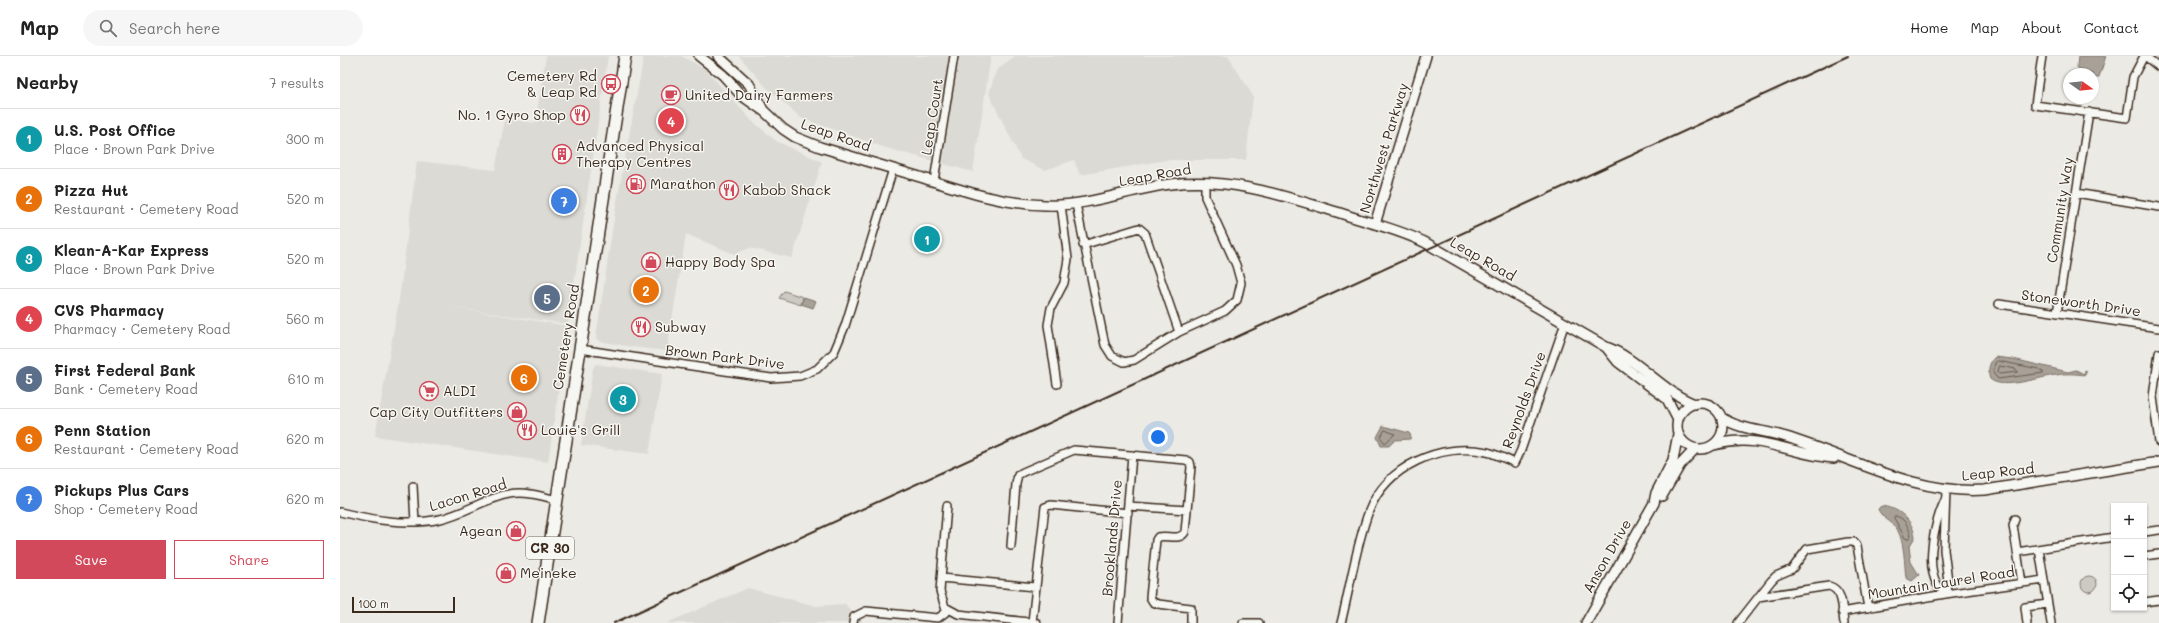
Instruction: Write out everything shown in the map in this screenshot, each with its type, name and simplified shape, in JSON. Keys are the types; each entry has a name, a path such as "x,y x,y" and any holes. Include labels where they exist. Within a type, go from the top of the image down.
{"main road":[{"name":"Cemetery Road","path":"538,623 625,56"}],"street":[{"name":"Leap Road","path":"699,56 723,76 741,95 764,111 783,129 795,137 820,147 994,199 1028,204 1061,205 1076,204 1169,184 1205,182 1236,184 1255,188 1415,237 1606,347 1620,352 1676,396 1695,404"},
{"name":"Leap Road","path":"718,56 749,84 764,111"},
{"name":"Leap Court","path":"934,181 954,56"},
{"name":"Northwest Parkway","path":"1375,224 1426,56"},
{"path":"2042,56 2035,104 2127,118 2133,77 2144,56 2159,67"},
{"name":"Community Way","path":"2057,313 2089,112"},
{"name":"Brown Park Drive","path":"580,349 771,378 795,378 817,369 834,352 845,326 893,169"},
{"path":"1076,204 1083,245 1105,345 1112,356 1124,362 1134,360 1179,332 1225,311 1237,300 1240,283 1236,265 1205,197 1205,182"},
{"path":"2076,193 2159,207"},
{"path":"1057,384 1048,325 1051,308 1064,284 1068,259 1061,205"},
{"path":"1083,245 1139,228 1145,233 1179,332"},
{"name":"Stoneworth Drive","path":"1999,304 2159,328"},
{"name":"Reynolds Drive","path":"1341,623 1364,526 1369,510 1377,496 1398,473 1411,464 1440,453 1455,450 1488,452 1515,463 1565,323"},
{"name":"Leap Road","path":"1606,347 1618,362 1667,399 1678,420"},
{"path":"2159,353 2152,397 2159,442"},
{"path":"1695,404 1711,406 1722,418 1722,433 1714,445 1708,448 1695,449 1685,444 1678,434 1678,420 1684,409 1695,404"},
{"name":"Leap Road","path":"1722,418 1734,426 1786,437 1843,459 1921,484 1946,490 1964,492 1985,490 2159,462"},
{"name":"Anson Drive","path":"1586,623 1654,504 1656,493 1673,460 1678,434"},
{"name":"Leap Road","path":"1714,445 1727,441 1756,441 1829,458 1843,459"},
{"name":"Anson Drive","path":"1654,504 1660,499 1680,465 1695,449"},
{"path":"1011,546 1016,484 1018,475 1023,472 1074,450 1190,462 1185,532 1183,536 1162,536 1158,537 1156,540 1150,597 1153,602 1158,604 1191,608 1191,623"},
{"name":"Brooklands Drive","path":"1118,623 1132,455"},
{"path":"413,486 415,522"},
{"path":"1945,594 1948,580 1944,550 1946,490"},
{"name":"Lacon Road","path":"340,512 397,522 415,522 441,519 509,494 528,494 557,500"},
{"path":"1945,500 1935,530 1932,558 1936,584 1945,594"},
{"path":"947,506 941,578 942,601 949,610 958,614 990,621 1034,623 1035,587 1045,507 1051,505 1128,510 1187,510"},
{"path":"2014,519 2013,525 2022,583"},
{"path":"2147,532 2159,530"},
{"path":"2017,552 2111,537"},
{"path":"1738,623 1776,576 1792,569 1807,549 1854,542 1857,546 1868,608"},
{"path":"2039,549 2051,623"},
{"path":"2147,556 2159,554"},
{"path":"941,578 1035,587"},
{"name":"Mountain Laurel Road","path":"1842,612 1945,594 2044,580"},
{"path":"1758,598 1829,586 1836,588 1839,592 1844,623"},
{"path":"2147,602 2159,600"},
{"path":"2027,623 2025,608 2048,604"},
{"path":"853,623 854,617 866,611 938,618 949,610"},
{"path":"1745,614 1746,623"},
{"path":"1242,623 1259,623"}],"shaded area":[{"path":"546,56 608,56 568,324 442,306 568,326 548,462 375,436 399,300 417,161 495,170 505,119 535,123"},
{"path":"644,56 681,56 705,69 751,120 776,141 822,162 792,258 750,248 734,254 686,234 667,351 599,341 596,338 615,212"},
{"path":"739,56 991,56 973,172 883,147 801,118 766,87"},
{"path":"1015,56 1228,56 1253,96 1246,160 1166,160 1080,175 1074,160 1045,170 1021,159 989,94 996,71"},
{"path":"784,291 803,297 801,305 779,298"},
{"path":"596,364 662,374 649,454 581,445 593,368"},
{"path":"2089,576 2096,581 2097,584 2092,591 2089,592 2082,587 2081,584 2086,577"},
{"path":"748,588 816,606 845,604 863,623 667,623"}],"water":[{"path":"2078,56 2106,56 2099,77 2099,68 2077,67"},
{"path":"804,297 816,301 813,308 801,304"},
{"path":"1995,357 2013,359 2068,372 2076,370 2084,374 2085,370 2087,371 2085,375 2061,374 2022,382 2003,384 1990,379 1989,376 1990,364"},
{"path":"1383,426 1409,433 1411,436 1410,439 1395,440 1389,446 1381,446 1377,437"},
{"path":"1881,506 1899,512 1908,520 1914,531 1915,537 1909,547 1911,562 1919,575 1912,581 1906,578 1903,547 1900,535 1895,526 1879,512 1878,509"}],"railway":[{"path":"614,623 1848,56"}],"place":[{"name":"Cemetery Rd & Leap Rd","path":"611,84"},
{"name":"United Dairy Farmers","path":"671,95"},
{"name":"No. 1 Gyro Shop","path":"580,115"},
{"name":"CVS Pharmacy","path":"671,121"},
{"name":"Advanced Physical Therapy Centres","path":"562,154"},
{"name":"Marathon","path":"636,184"},
{"name":"Kabob Shack","path":"729,190"},
{"name":"Pickups Plus Cars","path":"564,201"},
{"name":"U.S. Post Office","path":"927,239"},
{"name":"Happy Body Spa","path":"651,262"},
{"name":"Pizza Hut","path":"646,290"},
{"name":"First Federal Bank","path":"547,298"},
{"name":"Subway","path":"641,327"},
{"name":"Penn Station","path":"524,378"},
{"name":"ALDI","path":"429,391"},
{"name":"Klean-A-Kar Express","path":"623,399"},
{"name":"Cap City Outfitters","path":"517,412"},
{"name":"Louie's Grill","path":"527,430"},
{"name":"Agean","path":"516,531"},
{"name":"Meineke","path":"506,573"}]}
